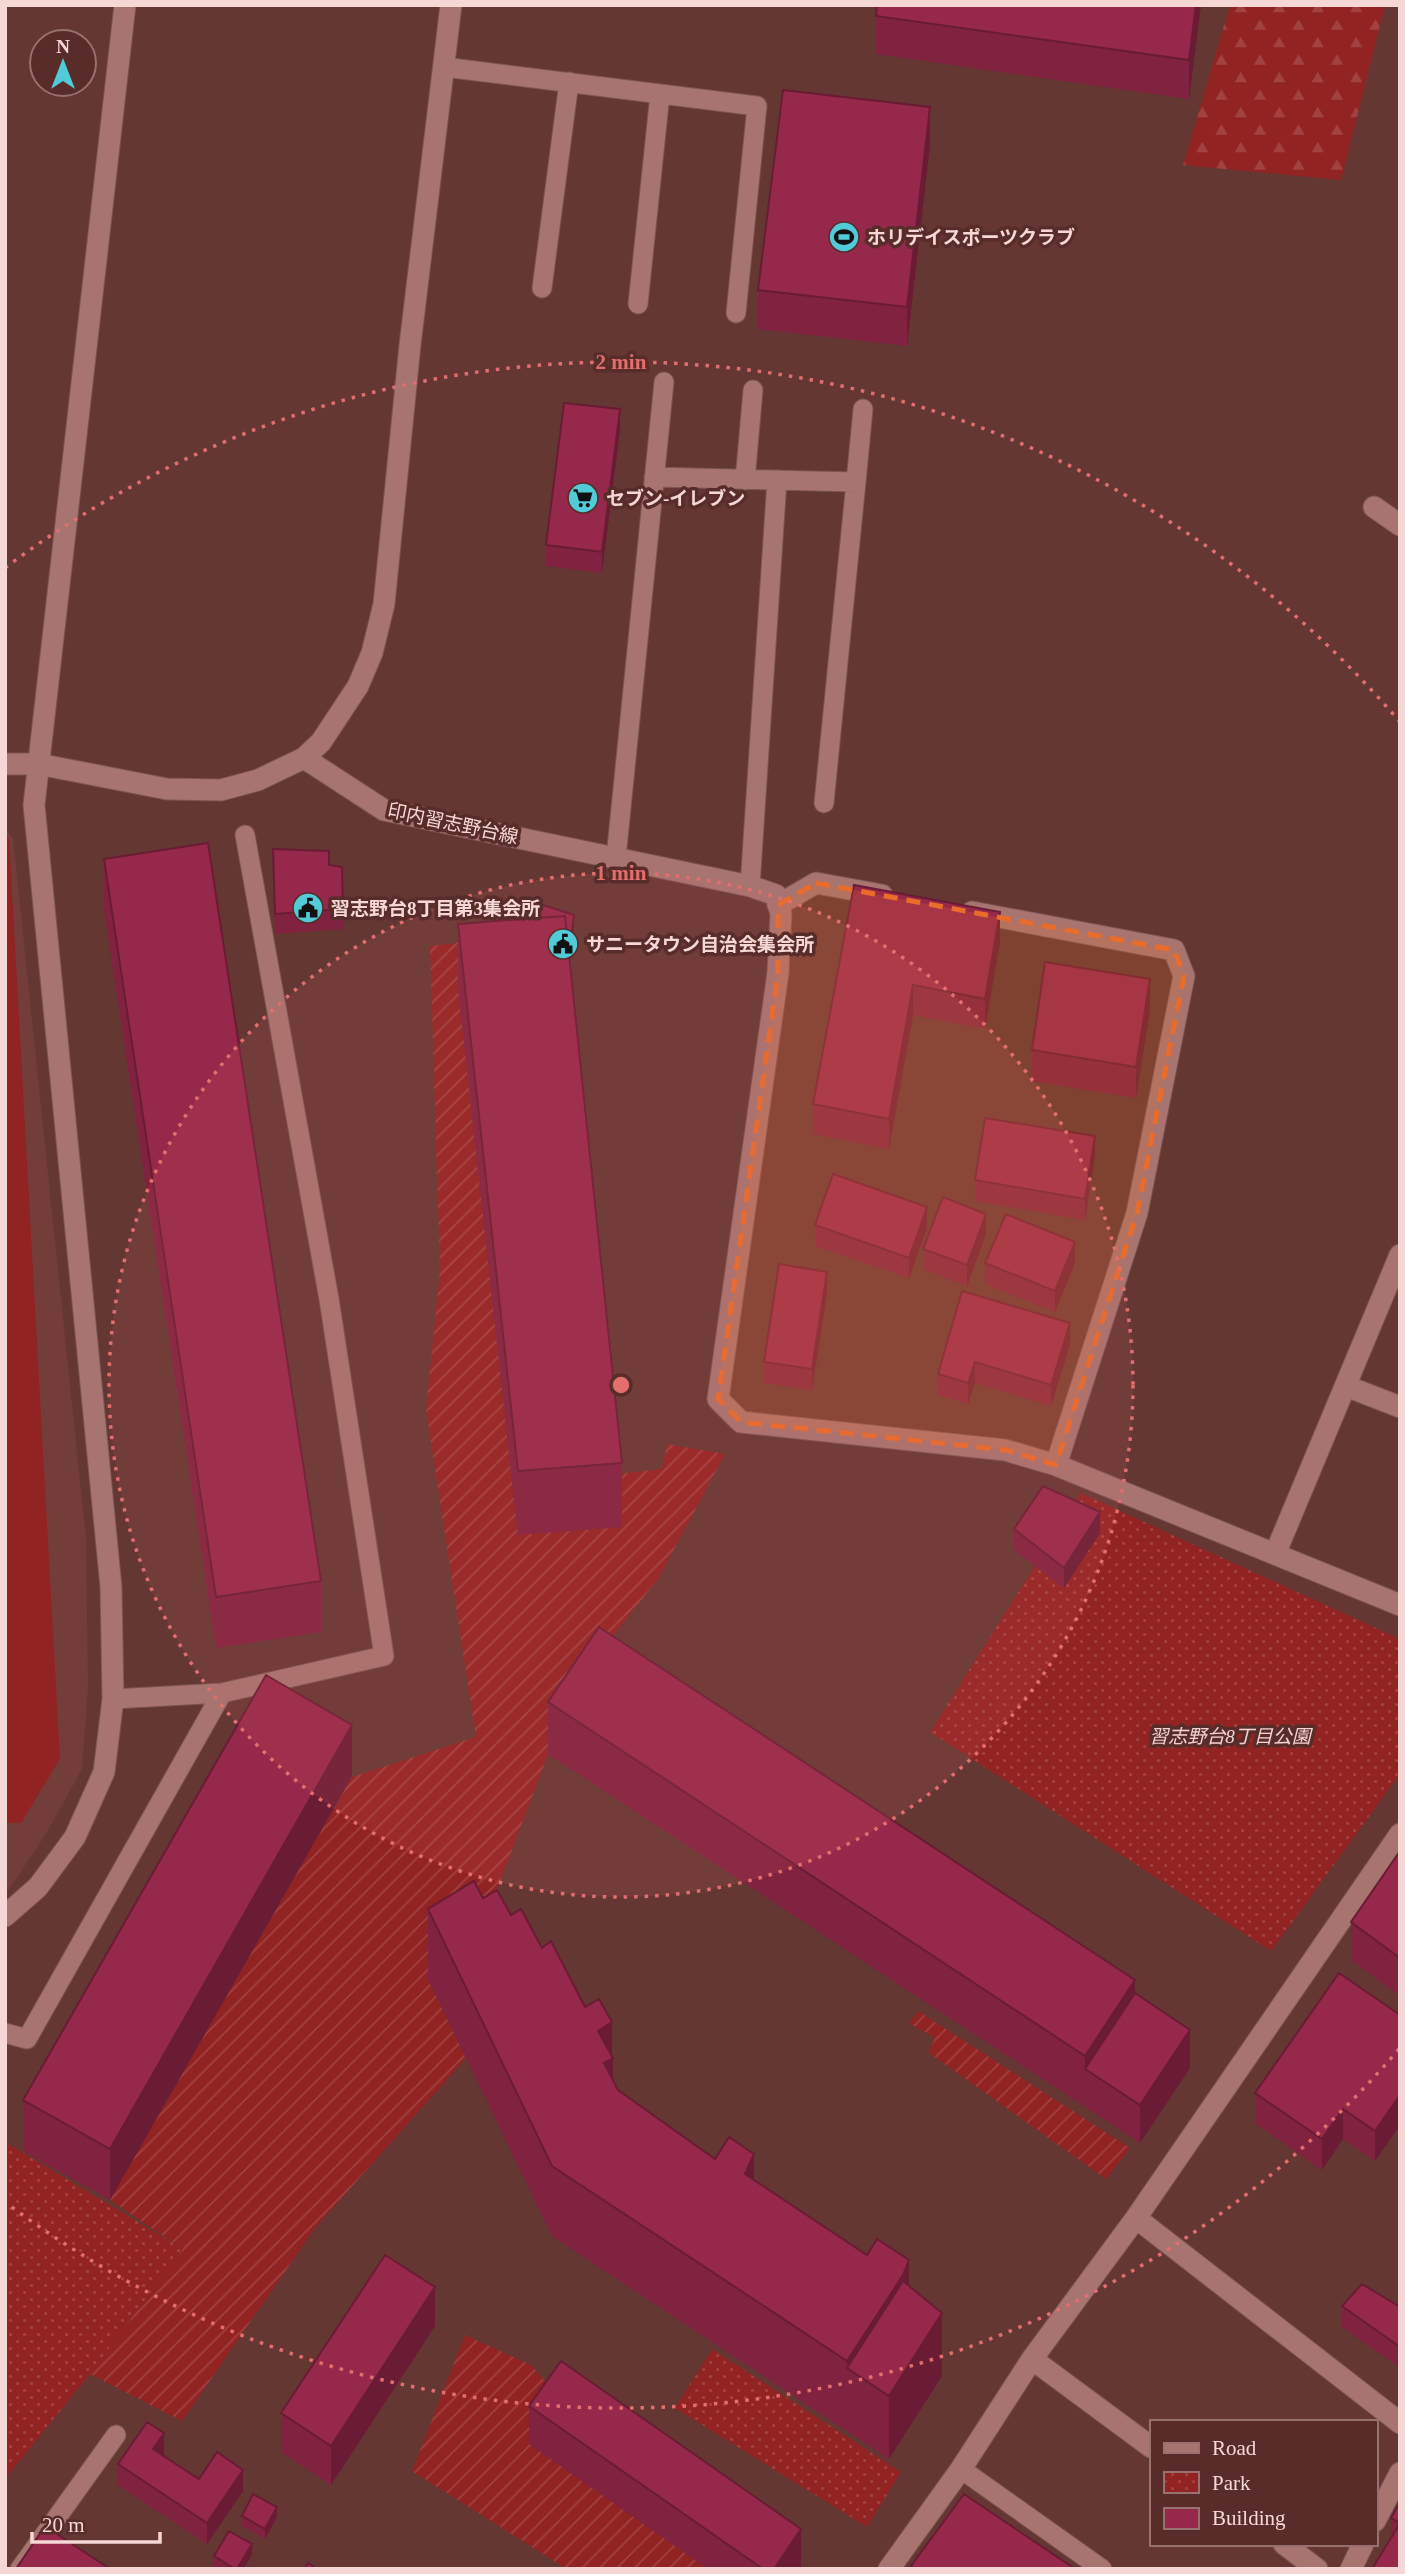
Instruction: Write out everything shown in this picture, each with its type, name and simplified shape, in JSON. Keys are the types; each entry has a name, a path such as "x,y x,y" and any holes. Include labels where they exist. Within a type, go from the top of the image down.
{"street":[{"path":"5,1916 38,1887 75,1837 104,1772 113,1699 111,1587 34,805 125,5"},
{"path":"5,764 38,764 167,789 221,790 258,780 304,758 321,742 358,686 372,653 384,604 410,345 451,5"},
{"path":"1374,507 1400,525"},
{"name":"印内習志野台線","path":"304,758 384,810 750,886 776,895 778,905"},
{"path":"895,898 816,883 778,905 781,914 778,973 718,1399 741,1422 1005,1450 1056,1465 1400,1605"},
{"path":"949,908 1174,950 1184,975 1137,1213 1056,1465"},
{"path":"1275,1555 1400,1255"},
{"path":"1346,1386 1400,1407"},
{"path":"889,2569 961,2469 1032,2359 1136,2218 1400,1834"},
{"path":"1136,2218 1400,2423"},
{"path":"1032,2359 1150,2446"},
{"path":"1377,2517 1400,2473"},
{"path":"1287,2546 1317,2569"},
{"path":"1351,2569 1362,2546"}],"lane":[{"path":"444,67 757,106 736,313"},
{"path":"541,288 569,82"},
{"path":"638,304 660,94"},
{"path":"616,858 664,382"},
{"path":"745,480 753,390"},
{"path":"824,803 863,409"},
{"path":"654,477 856,482"},
{"path":"750,886 777,480"},
{"path":"113,1699 222,1693 384,1656 329,1299 245,835"},
{"path":"5,2034 27,2039 222,1693"},
{"path":"20,2569 116,2435"},
{"path":"961,2469 1102,2569"},
{"path":"40,2542 60,2555"}],"highlighted area":[{"path":"816,883 1174,950 1184,976 1137,1213 1056,1465 1005,1450 741,1422 718,1399 778,973 778,905"}],"shaded area":[{"path":"5,829 13,838 86,1539 88,1688 82,1769 47,1832 5,1892"}],"green space":[{"path":"1230,5 1385,5 1341,180 1183,165"},
{"path":"5,835 9,838 60,1759 21,1823 5,1823"},
{"path":"529,916 570,956 458,987 518,1534 622,1527 617,1474 662,1469 667,1444 725,1454 658,1579 610,1639 599,1679 548,1754 474,1951 428,1979 466,2058 315,2228 182,2421 90,2374 183,2249 110,2200 352,1777 476,1737 426,1410 440,1270 430,946 513,937"},
{"name":"習志野台8丁目公園","path":"1081,1493 1400,1639 1400,1774 1271,1951 930,1732"},
{"path":"918,2011 1130,2148 1106,2179 928,2052 935,2038 909,2023"},
{"path":"5,2142 183,2249 90,2374 5,2479"},
{"path":"465,2335 531,2365 561,2399 530,2444 708,2569 567,2569 412,2471"},
{"path":"712,2349 901,2472 867,2527 675,2408"}],"building":[{"path":"877,5 1196,5 1189,60 876,16"},
{"name":"ホリデイスポーツクラブ","path":"783,90 930,107 907,307 758,290"},
{"name":"セブン-イレブン","path":"564,403 620,409 602,552 546,545"},
{"path":"208,843 321,1581 216,1597 104,859"},
{"name":"習志野台8丁目第3集会所","path":"273,849 329,851 329,865 342,867 343,909 275,914"},
{"path":"854,885 1000,912 985,999 913,985 889,1119 813,1104"},
{"path":"537,903 574,915 570,946 565,916 537,918"},
{"path":"565,916 622,1463 518,1471 458,924"},
{"path":"1045,962 1150,979 1136,1067 1032,1050"},
{"path":"985,1118 1095,1136 1085,1199 975,1180"},
{"path":"833,1174 927,1207 909,1258 815,1225"},
{"path":"943,1197 986,1214 967,1265 923,1249"},
{"path":"1006,1214 1075,1242 1055,1291 985,1263"},
{"path":"779,1264 827,1272 812,1369 764,1362"},
{"path":"962,1291 1070,1323 1051,1385 975,1362 968,1383 938,1374"},
{"path":"1043,1486 1100,1512 1064,1568 1014,1529"},
{"path":"599,1627 1135,1980 1085,2056 548,1702"},
{"path":"266,1675 352,1725 110,2149 23,2100"},
{"path":"1400,1851 1400,1958 1351,1922"},
{"path":"474,1881 483,1898 497,1890 511,1915 521,1909 542,1948 551,1941 585,2007 599,1999 612,2022 598,2031 613,2058 604,2063 618,2090 715,2159 729,2137 754,2154 745,2174 867,2255 877,2239 909,2260 903,2275 847,2361 552,2166 428,1909"},
{"path":"1339,1973 1400,2015 1400,2095 1375,2131 1343,2109 1322,2139 1255,2093"},
{"path":"1135,1993 1190,2030 1140,2105 1085,2069"},
{"path":"385,2255 435,2287 331,2446 281,2413"},
{"path":"903,2281 942,2313 889,2396 847,2368"},
{"path":"1362,2284 1400,2307 1400,2347 1342,2306"},
{"path":"561,2361 801,2529 774,2569 763,2569 529,2406"},
{"path":"147,2422 164,2433 153,2449 199,2479 217,2452 243,2470 207,2523 118,2464"},
{"path":"253,2494 277,2507 265,2529 242,2516"},
{"path":"964,2494 1075,2569 915,2569 911,2566"},
{"path":"1400,2502 1400,2523 1391,2518"},
{"path":"1400,2523 1400,2569 1372,2569"},
{"path":"45,2526 110,2569 16,2569"},
{"path":"229,2531 252,2544 237,2569 214,2556"},
{"path":"308,2563 317,2569 305,2569"}],"place":[{"name":"ホリデイスポーツクラブ","path":"844,237"},
{"name":"セブン-イレブン","path":"583,498"},
{"name":"習志野台8丁目第3集会所","path":"308,908"},
{"name":"サニータウン自治会集会所","path":"563,944"}]}
